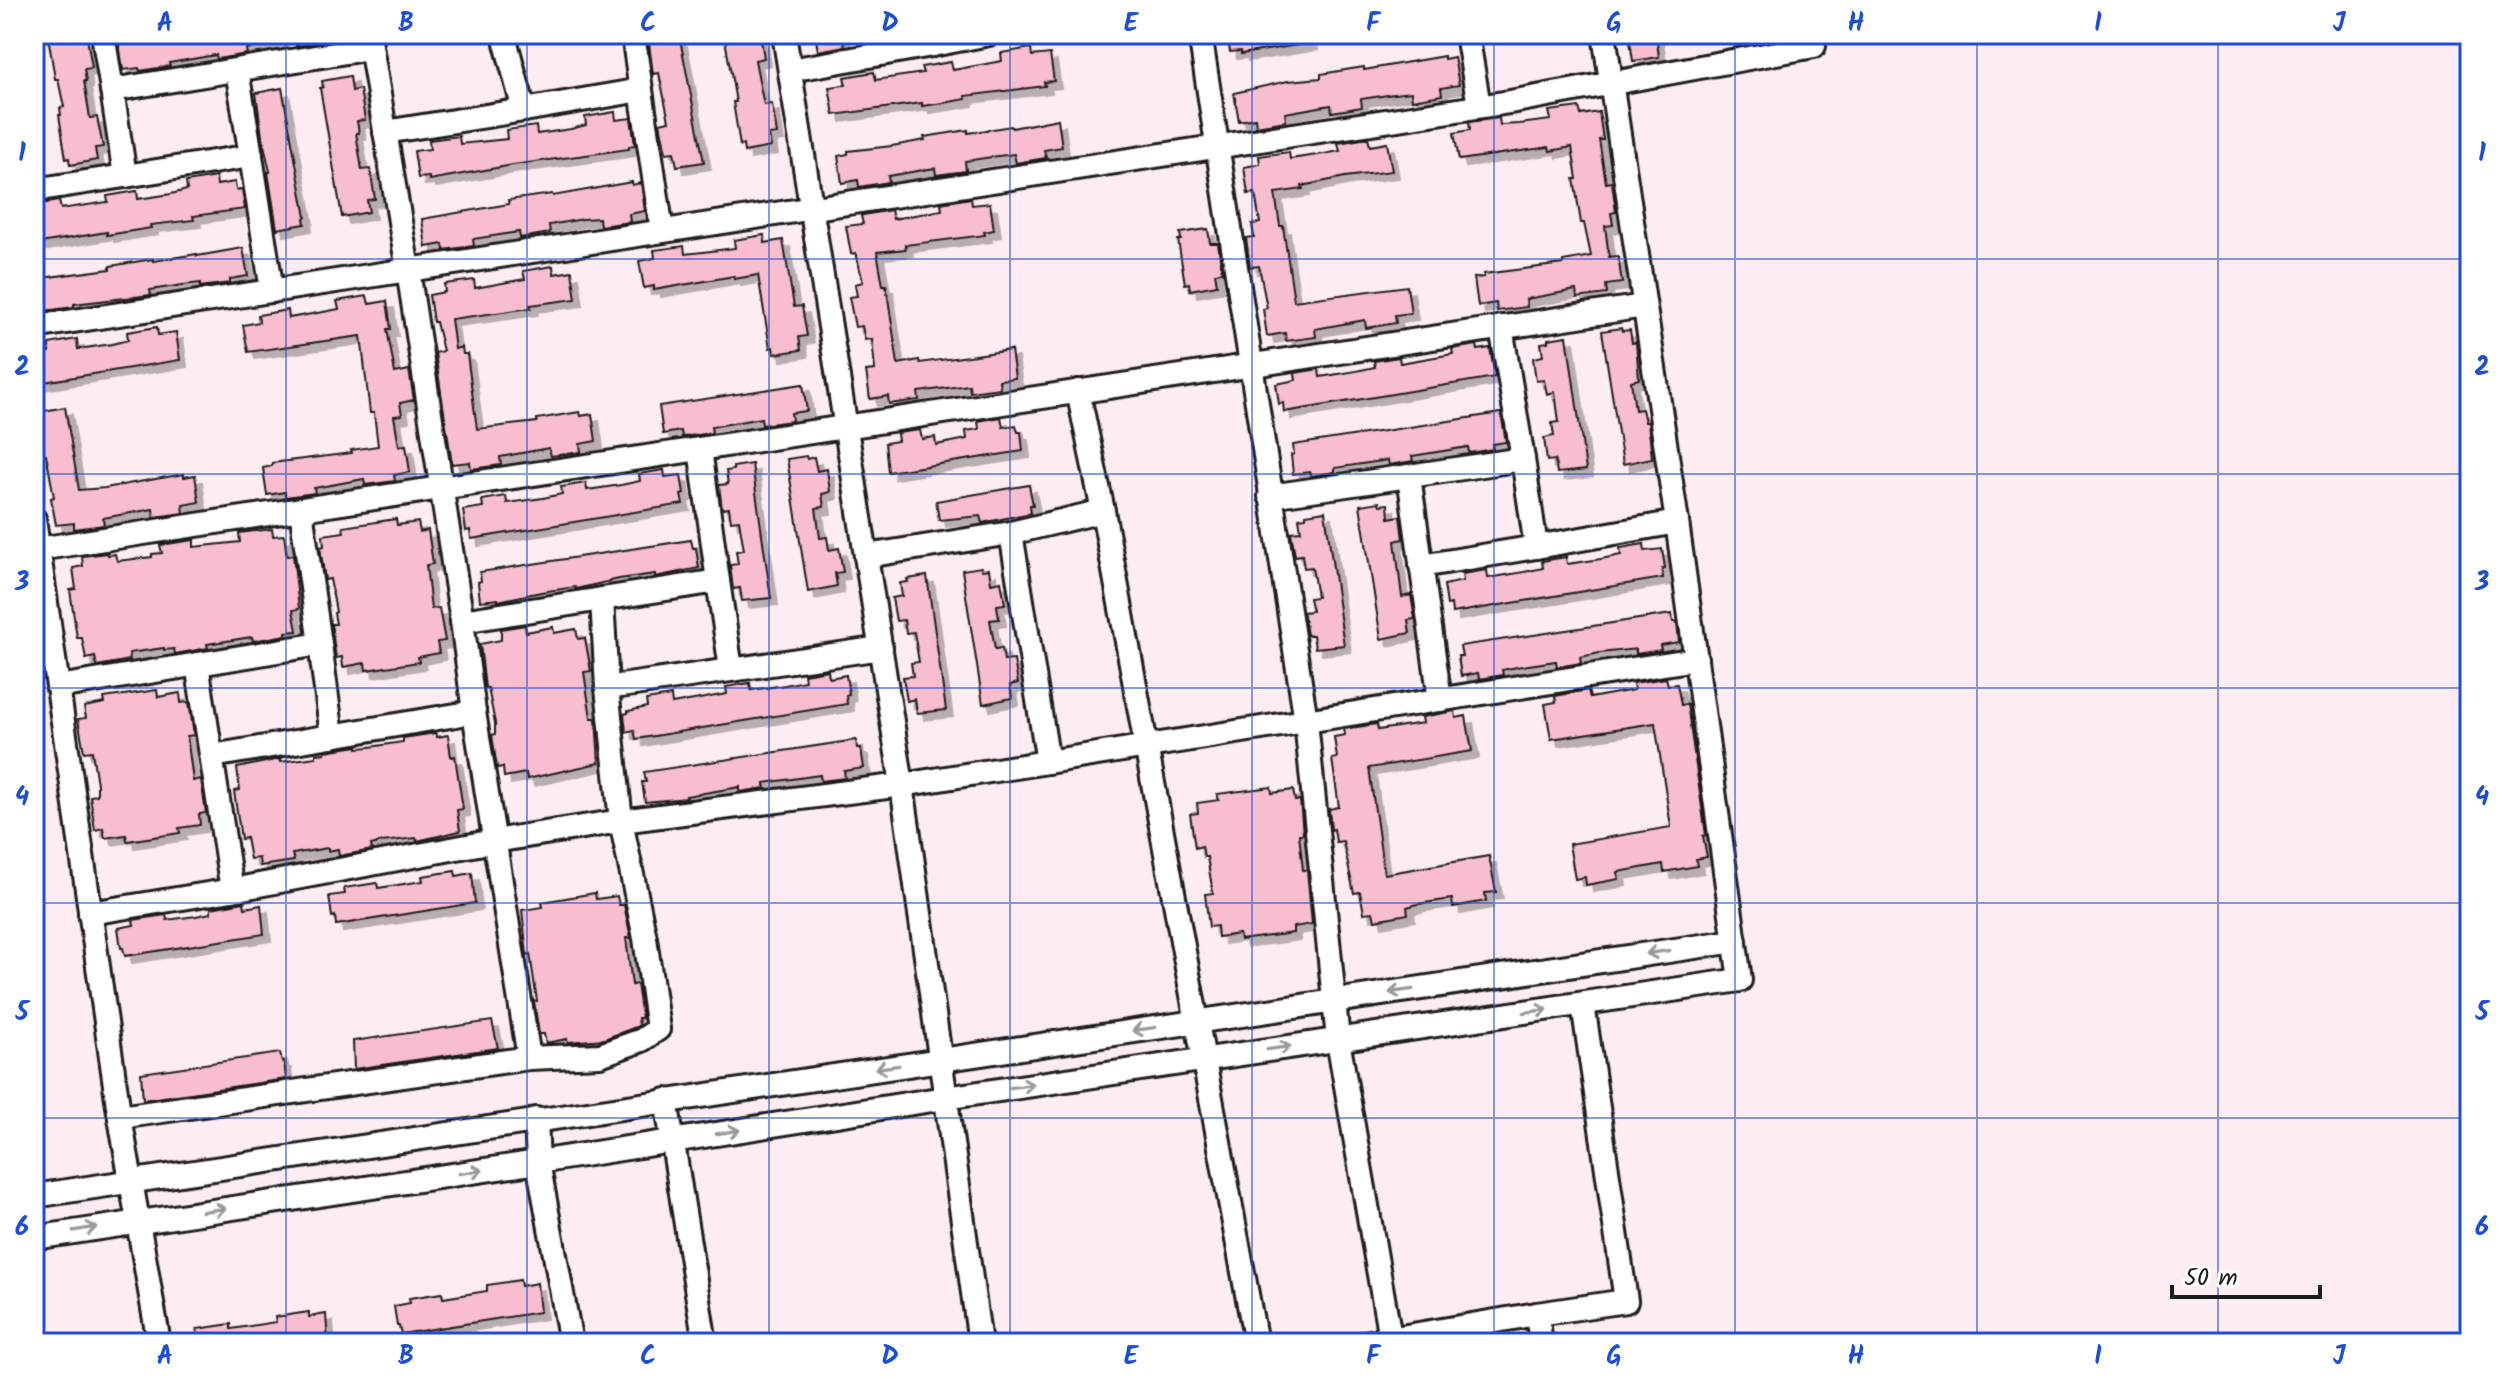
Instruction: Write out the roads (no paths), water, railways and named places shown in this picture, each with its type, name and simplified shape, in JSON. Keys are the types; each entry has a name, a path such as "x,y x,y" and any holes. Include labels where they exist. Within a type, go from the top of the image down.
{"street":[{"path":"103,34 125,176"},
{"path":"509,34 506,43 524,110"},
{"path":"633,34 662,231"},
{"path":"784,34 902,785 980,1343"},
{"path":"790,70 931,40 989,34"},
{"path":"1200,34 1306,721 1338,1040 1391,1341"},
{"path":"1467,34 1479,106"},
{"path":"34,1238 1740,980 1677,522 1604,34"},
{"path":"34,327 1479,106 1814,46 1812,34"},
{"path":"112,90 237,70 370,41 529,1058"},
{"path":"237,70 272,291"},
{"path":"385,132 641,90"},
{"path":"34,190 251,156"},
{"path":"38,549 1644,306"},
{"path":"1501,327 1536,547"},
{"path":"1078,391 1147,746 1256,1343"},
{"path":"700,449 731,669"},
{"path":"1270,496 1523,459"},
{"path":"1409,476 1440,700"},
{"path":"301,510 332,736"},
{"path":"866,556 1011,533 1103,511"},
{"path":"34,519 120,1117 159,1343"},
{"path":"1421,566 1677,522"},
{"path":"1011,533 1048,762"},
{"path":"462,621 718,581"},
{"path":"120,1117 529,1058 600,1055 642,1040 658,1029 645,938 621,821 607,688 602,599"},
{"path":"58,687 320,644"},
{"path":"607,688 881,648"},
{"path":"90,913 494,841 621,821 902,785 1696,659"},
{"path":"197,664 232,890"},
{"path":"212,756 474,712"},
{"path":"34,1196 1735,941"},
{"path":"1365,1343 1626,1301 1583,1004"},
{"path":"666,1100 705,1343"},
{"path":"536,1119 538,1162 571,1343"},
{"path":"1537,1314 1541,1343"}]}
